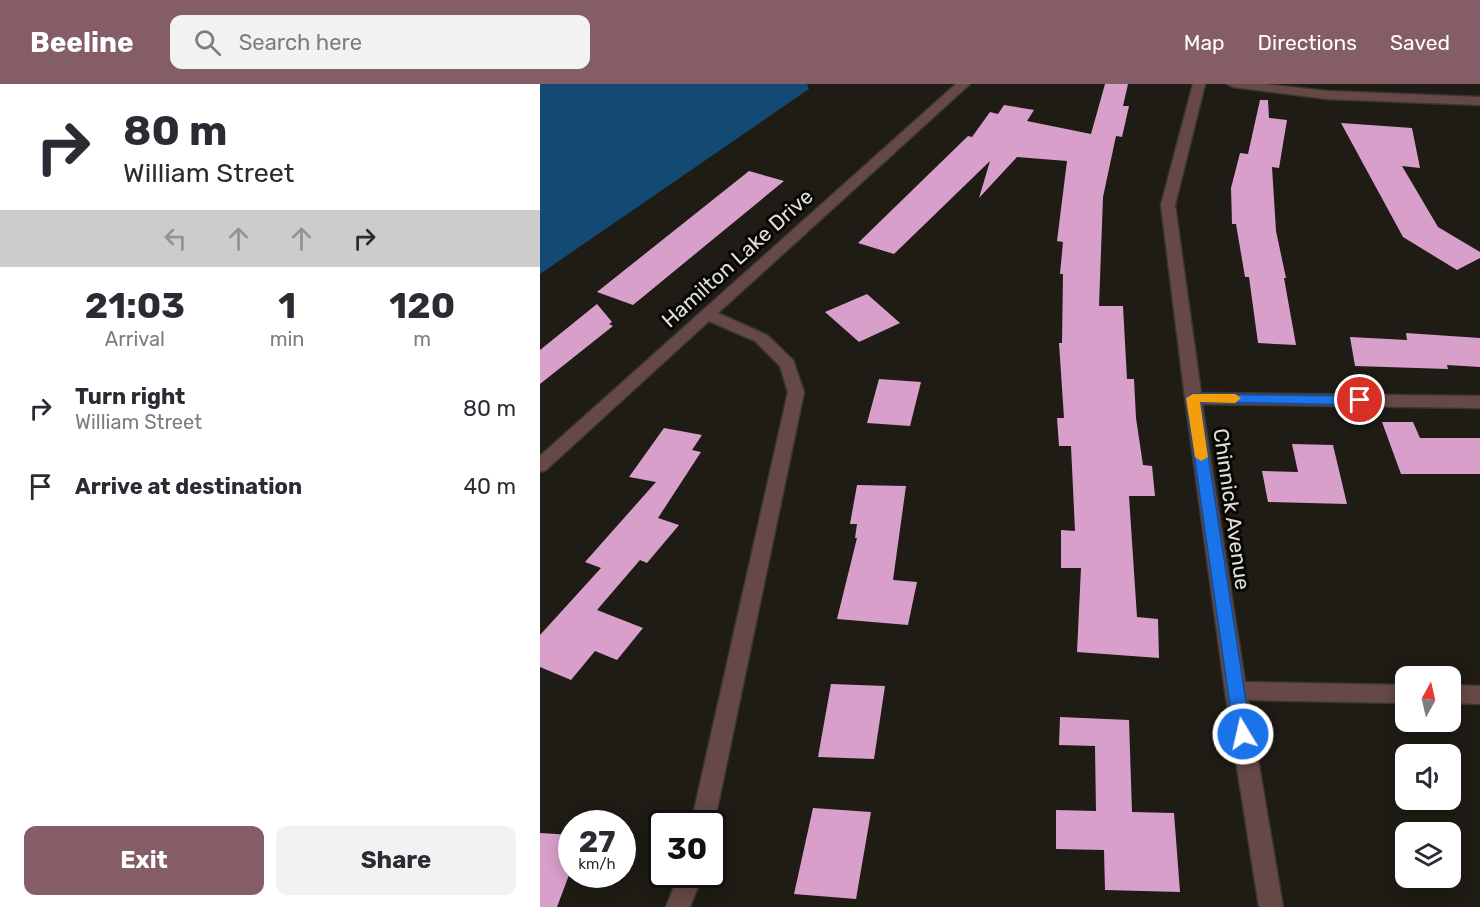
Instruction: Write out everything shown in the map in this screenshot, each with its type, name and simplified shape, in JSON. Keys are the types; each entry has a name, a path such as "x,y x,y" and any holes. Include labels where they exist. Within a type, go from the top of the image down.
{"street":[{"name":"Hamilton Lake Drive","path":"540,466 954,90 964,84"},
{"name":"Chinnick Avenue","path":"1199,84 1168,206 1193,398 1236,691 1271,907"},
{"path":"1233,84 1327,95 1480,101"},
{"path":"705,810 796,392 787,364 761,338 707,314"},
{"path":"1193,398 1480,402"},
{"path":"1236,691 1395,694"},
{"path":"1461,694 1480,695"},
{"path":"678,907 685,888"}],"water":[{"path":"540,84 807,84 809,89 540,274"}],"building":[{"path":"1105,84 1128,84 1123,106 1129,106 1122,137 1116,136 1103,197 1099,306 1123,306 1127,379 1134,379 1136,418 1143,465 1152,466 1155,496 1129,496 1137,617 1158,619 1159,658 1077,652 1081,568 1061,568 1061,530 1075,531 1071,446 1059,446 1057,418 1064,418 1059,343 1062,343 1063,274 1060,274 1063,242 1057,241 1067,161 1017,157 979,198 990,161 894,254 858,243 968,136 972,137 990,112 998,114 1004,105 1034,110 1027,121 1091,134"},
{"path":"1260,100 1268,100 1269,118 1287,120 1279,168 1272,167 1276,231 1296,345 1258,343 1249,277 1245,277 1236,224 1232,224 1231,188 1240,153 1248,154"},
{"path":"1341,123 1412,128 1420,168 1402,166 1438,227 1480,252 1480,258 1457,270 1403,237"},
{"path":"749,171 784,181 633,305 597,292"},
{"path":"867,294 900,323 859,342 825,312"},
{"path":"597,304 612,322 609,324 613,326 540,384 540,350"},
{"path":"1406,333 1480,338 1480,367 1447,365 1448,369 1355,366 1350,337 1407,340"},
{"path":"879,379 921,382 910,426 867,423"},
{"path":"1382,422 1413,422 1420,438 1480,438 1480,474 1401,474"},
{"path":"664,428 702,435 692,450 701,452 658,518 679,525 647,563 640,560 597,610 643,628 617,660 595,651 571,680 540,667 540,635 601,568 585,562 656,482 629,477"},
{"path":"1292,444 1333,445 1347,504 1268,502 1262,471 1298,472"},
{"path":"857,485 906,486 893,580 917,582 908,625 837,619 857,538 855,538 857,524 850,524"},
{"path":"831,684 885,686 874,759 818,757"},
{"path":"1060,717 1129,720 1132,812 1174,813 1180,892 1105,890 1104,850 1056,849 1056,810 1096,811 1095,746 1059,745"},
{"path":"813,808 871,812 856,899 794,894"},
{"path":"540,833 558,834 558,888 564,888 557,907 540,907"}],"slow traffic":[{"path":"1201,457 1193,398 1235,398"}],"route":[{"path":"1243,734 1193,398 1360,400"}]}
